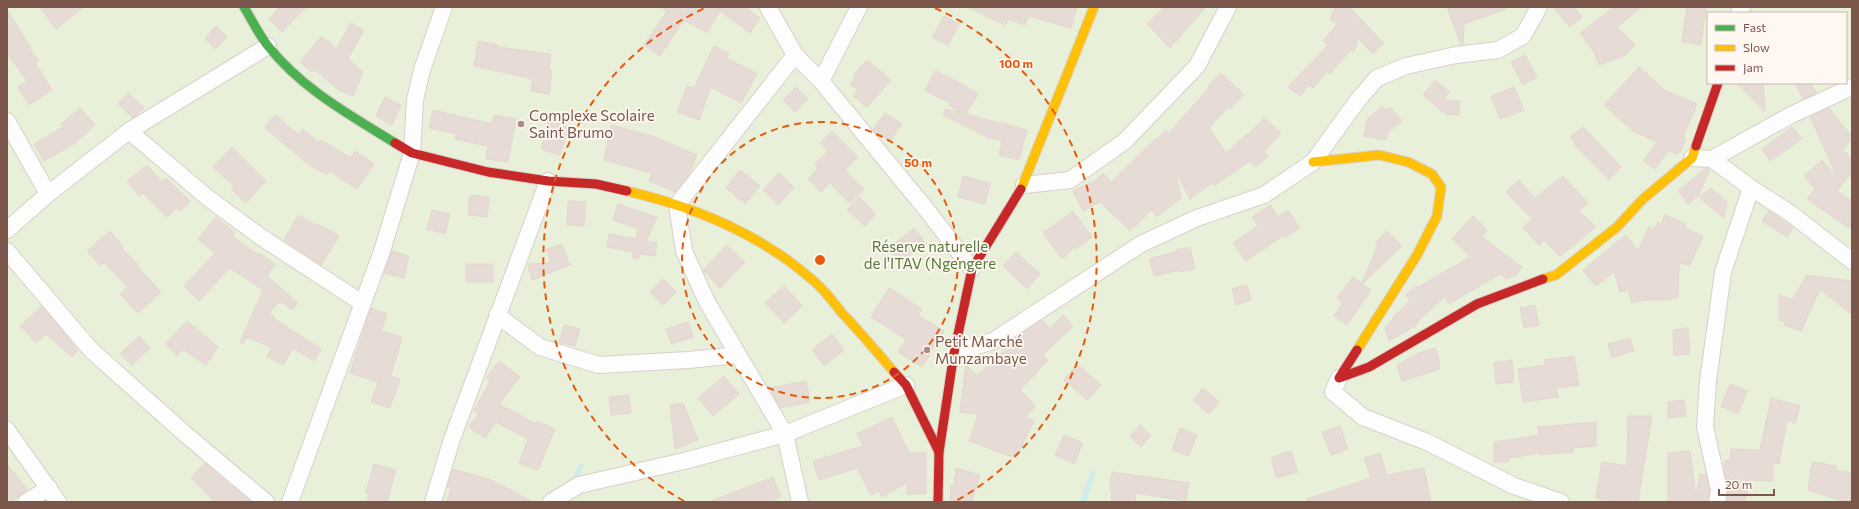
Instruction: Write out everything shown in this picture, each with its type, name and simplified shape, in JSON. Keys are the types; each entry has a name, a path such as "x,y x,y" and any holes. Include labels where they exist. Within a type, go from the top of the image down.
{"street":[{"path":"244,7 268,46 300,79 329,102 412,153 488,172 548,181 596,184 677,205 718,220 768,247 792,263 817,284 906,385 939,452"},
{"path":"290,502 382,251 412,153 415,100 422,70 444,7"},
{"path":"768,7 795,55 821,81 930,214 972,270"},
{"path":"821,81 859,7"},
{"path":"938,502 939,452 954,353 972,270 1024,185 1094,7"},
{"path":"1024,185 1070,180 1125,141 1197,66 1228,7"},
{"path":"954,353 992,341 1141,244 1197,218 1264,195 1314,162 1358,100 1377,78 1406,66 1456,55 1498,50 1523,36 1539,7"},
{"path":"7,230 48,194 130,131 268,46"},
{"path":"795,55 677,205 684,251 707,302 785,434 800,502"},
{"path":"1339,378 1369,366 1477,304 1511,290 1556,275 1617,227 1643,199 1692,158 1718,84"},
{"path":"1692,158 1712,159 1791,115 1852,87"},
{"path":"7,121 48,194"},
{"path":"130,131 208,198 261,236 362,303"},
{"path":"1314,162 1379,155 1408,162 1432,174 1441,187 1437,216 1420,248 1339,378 1333,392 1363,417 1427,442 1514,486 1561,502"},
{"path":"1712,159 1751,188 1790,213 1852,261"},
{"path":"433,502 452,439 548,181"},
{"path":"1717,502 1719,490 1705,427 1708,381 1723,272 1751,188"},
{"path":"7,251 91,350 184,433 266,502"},
{"path":"497,315 540,346 599,365 688,360 738,355"},
{"path":"551,502 581,485 785,434 906,385"},
{"path":"7,430 58,502"},
{"path":"26,502 49,488"}],"green space":[{"name":"Réserve naturelle de l'ITAV (Ngengere","path":"7,7 1852,7 1852,502 7,502"}],"building":[{"path":"40,7 84,7 56,29"},
{"path":"280,7 306,7 282,32 269,19"},
{"path":"661,7 745,7 760,18 750,33 720,11 707,33 684,20 660,56 644,45 667,11"},
{"path":"967,7 1077,7 1071,28 1029,16 1025,25 1008,19 1005,25"},
{"path":"1164,7 1206,7 1170,48 1147,24"},
{"path":"1335,7 1349,7 1384,43 1373,54 1358,38 1354,51 1350,50 1330,74 1327,71 1313,88 1309,85 1300,96 1288,87 1328,45 1323,41 1338,23 1330,20"},
{"path":"1447,7 1506,7 1506,9 1464,24 1463,45 1461,45"},
{"path":"1553,7 1574,7 1582,17 1570,27"},
{"path":"1614,7 1642,7 1617,27 1635,45 1625,55 1599,65 1594,52 1580,33"},
{"path":"1687,7 1706,7 1701,45 1682,42"},
{"path":"7,10 31,48 29,49 39,60 35,63 52,90 29,105 18,87 27,81 7,53"},
{"path":"944,16 959,24 948,45 932,37"},
{"path":"351,23 364,30 348,59 363,72 353,96 339,90 314,69 312,72 300,62 322,36 336,49"},
{"path":"216,26 227,37 215,49 205,38"},
{"path":"478,41 498,45 498,47 551,54 549,70 552,71 549,94 531,91 533,79 474,66"},
{"path":"714,46 729,53 727,58 757,74 741,103 711,87 699,120 677,112 687,86 694,88"},
{"path":"1525,55 1537,77 1523,85 1511,62"},
{"path":"867,60 891,80 867,107 853,96 858,90 850,84 855,78 853,76"},
{"path":"1639,67 1666,91 1697,104 1683,137 1686,138 1681,151 1677,154 1669,150 1655,169 1643,161 1657,142 1633,131 1604,105"},
{"path":"935,71 962,84 978,94 966,114 1027,130 1019,160 999,155 1002,141 989,138 943,115 946,109 962,113 949,105 951,103 925,91"},
{"path":"1221,73 1244,95 1230,109 1228,107 1209,128 1226,153 1247,134 1248,135 1264,118 1281,133 1264,152 1268,156 1256,167 1250,161 1214,186 1212,183 1190,199 1179,177 1177,178 1181,198 1157,217 1151,210 1130,231 1100,202 1083,211 1073,191 1096,180 1103,173 1111,182 1156,138 1157,139 1166,130 1169,133 1209,88 1208,86"},
{"path":"1435,80 1450,92 1443,100 1460,101 1459,115 1447,115 1423,95"},
{"path":"1737,84 1763,84 1765,112"},
{"path":"1796,84 1811,84 1817,93 1803,99"},
{"path":"796,87 808,99 795,112 783,100"},
{"path":"1514,87 1524,110 1500,119 1491,96"},
{"path":"128,93 144,108 133,118 118,103"},
{"path":"385,97 401,105 392,125 376,116"},
{"path":"1382,106 1386,110 1390,107 1402,121 1387,133 1386,140 1364,136 1367,120"},
{"path":"80,108 95,125 75,143 44,161 34,144 63,127 61,124"},
{"path":"1829,108 1852,137 1852,139 1842,150 1852,158 1852,173 1837,191 1852,201 1852,230 1807,199 1815,189 1804,176 1822,160 1838,178 1810,117"},
{"path":"433,110 492,124 494,115 516,119 508,162 486,159 488,146 455,139 456,134 429,128"},
{"path":"885,113 902,124 890,141 873,130"},
{"path":"275,115 299,135 303,129 319,143 321,140 351,158 355,151 374,164 357,189 329,171 327,175 308,164 265,128"},
{"path":"549,121 569,127 560,155 541,149"},
{"path":"611,125 652,136 697,155 689,175 675,192 649,181 652,173 604,160"},
{"path":"1583,127 1621,167 1609,180 1573,144 1575,142 1570,137"},
{"path":"1792,127 1802,139 1770,161 1762,149"},
{"path":"832,131 858,157 845,170 864,189 850,203 830,183 821,192 808,179 818,168 815,164 828,151 820,143"},
{"path":"232,147 266,181 246,203 231,189 234,186 213,167"},
{"path":"147,165 162,182 166,178 190,201 180,211 176,208 167,217 143,193 139,196 127,181"},
{"path":"1706,168 1710,169 1698,196 1688,204 1678,191"},
{"path":"740,170 760,186 745,204 726,188"},
{"path":"779,173 794,187 778,205 763,190"},
{"path":"963,176 990,183 985,204 958,197"},
{"path":"1563,176 1588,203 1579,211 1596,227 1560,256 1544,240 1539,245 1523,227 1532,219 1506,192 1519,180 1535,198"},
{"path":"1711,188 1727,202 1724,218 1699,197"},
{"path":"470,195 489,197 487,217 468,215"},
{"path":"859,197 876,214 865,226 847,210"},
{"path":"568,201 586,202 584,226 567,225"},
{"path":"618,204 657,217 646,241 657,243 655,256 640,254 638,259 632,257 633,252 607,247 609,234 636,239 638,229 613,220"},
{"path":"1270,205 1278,217 1288,210 1300,228 1285,237 1284,235 1246,261 1233,243 1258,226 1252,217"},
{"path":"432,210 450,214 445,234 427,229"},
{"path":"1073,211 1092,237 1076,249 1074,247 1062,259 1043,233"},
{"path":"1769,211 1793,228 1787,237 1762,221"},
{"path":"298,215 339,236 321,265 284,240"},
{"path":"1665,215 1686,224 1685,228 1703,236 1690,265 1679,263 1678,297 1668,300 1645,300 1632,303 1628,290 1620,292 1614,271 1596,286 1583,270 1626,235 1638,251 1649,227 1654,230 1658,222 1661,224"},
{"path":"1473,216 1487,230 1482,237 1522,267 1516,275 1506,279 1500,274 1449,304 1445,296 1417,322 1418,323 1415,326 1389,341 1385,328 1393,317 1410,301 1406,296 1407,294 1416,286 1417,288 1470,257 1452,239"},
{"path":"216,217 235,233 232,236 257,254 259,253 275,264 267,276 298,303 292,310 280,301 269,313 274,316 273,318 321,349 314,361 293,348 283,365 267,356 272,348 248,337 242,344 240,342 263,290 230,268 199,301 184,286 215,253 198,239"},
{"path":"914,228 925,243 900,262 889,248"},
{"path":"110,231 123,247 122,248 161,292 138,313 120,294 128,287 104,263 100,266 87,251"},
{"path":"1387,231 1402,246 1362,284 1371,290 1347,325 1334,316 1343,303 1337,298 1353,277 1362,283 1378,245 1375,243"},
{"path":"562,244 569,263 572,264 532,280 528,264 550,263 546,250"},
{"path":"727,245 745,262 720,288 703,270"},
{"path":"1190,247 1195,269 1180,272 1180,270 1154,276 1149,259"},
{"path":"392,251 409,256 404,278 384,273"},
{"path":"1016,252 1040,274 1027,289 1003,266"},
{"path":"466,264 493,264 493,282 466,282"},
{"path":"1805,275 1852,281 1852,315 1820,289 1801,331 1784,325 1785,322 1779,320 1779,295 1792,300 1806,276"},
{"path":"663,279 676,292 663,305 650,292"},
{"path":"1247,285 1251,300 1236,305 1232,289"},
{"path":"784,286 802,306 784,323 765,303"},
{"path":"889,288 922,309 918,315 944,331 922,367 898,352 906,339 871,317"},
{"path":"1535,305 1539,325 1524,328 1520,308"},
{"path":"42,306 78,350 72,357 46,334 36,343 20,326"},
{"path":"371,308 387,314 381,331 402,337 391,376 400,379 390,408 371,402 378,382 350,373"},
{"path":"1063,315 1073,326 1043,355 1048,360 1020,390 1036,406 1025,417 1034,421 1016,458 969,441 978,414 960,412 966,365 977,376 1019,336 1042,320 1050,328"},
{"path":"187,321 218,347 206,365 183,349 177,356 165,344"},
{"path":"688,322 693,337 671,344 666,329"},
{"path":"564,325 580,329 575,346 559,342"},
{"path":"1688,328 1690,354 1674,355 1673,330"},
{"path":"832,334 844,350 824,366 812,350"},
{"path":"139,336 150,348 132,365 120,354"},
{"path":"1630,338 1634,351 1612,357 1608,344"},
{"path":"1435,348 1440,369 1402,381 1397,365 1417,354"},
{"path":"1574,356 1579,385 1556,388 1558,397 1523,402 1518,369 1545,365 1544,360"},
{"path":"1512,360 1514,382 1496,384 1494,363"},
{"path":"499,361 520,377 499,404 536,424 537,421 555,429 538,470 519,463 528,439 496,422 485,438 469,427 479,413 474,411 490,381 486,378"},
{"path":"1077,364 1101,385 1087,400 1064,380"},
{"path":"724,376 739,394 713,416 698,398"},
{"path":"806,381 810,402 780,408 771,388"},
{"path":"1730,384 1747,391 1738,414 1721,406"},
{"path":"1203,388 1219,402 1209,414 1193,400"},
{"path":"629,395 631,413 611,415 609,397"},
{"path":"1771,398 1800,406 1795,423 1787,420 1779,464 1773,463 1773,481 1749,480 1745,502 1727,502 1728,488 1724,470 1725,460 1730,460 1731,449 1760,450"},
{"path":"1684,400 1686,416 1668,418 1668,402"},
{"path":"683,403 698,440 675,449 670,405"},
{"path":"1628,416 1652,416 1638,502 1617,502 1596,498 1602,462 1627,466"},
{"path":"892,417 909,453 925,452 926,493 907,494 907,483 882,497 879,491 871,495 857,468 819,480 813,461 863,446 857,434"},
{"path":"1596,422 1596,446 1573,448 1573,452 1540,455 1539,453 1509,458 1509,462 1494,462 1494,442 1539,435 1538,427"},
{"path":"1140,425 1151,435 1141,447 1130,437"},
{"path":"1340,426 1348,449 1331,455 1322,432"},
{"path":"1180,428 1197,435 1189,456 1172,450"},
{"path":"1064,435 1083,443 1074,464 1055,455"},
{"path":"1291,451 1298,472 1277,478 1272,463 1272,457"},
{"path":"1690,451 1696,498 1700,474 1706,474 1709,490 1708,502 1668,502 1668,453"},
{"path":"1380,453 1387,475 1424,468 1431,502 1307,502 1307,499 1371,478 1364,458"},
{"path":"1812,462 1836,466 1835,470 1852,473 1852,502 1839,500 1808,490"},
{"path":"205,463 251,502 215,502 191,478"},
{"path":"7,464 27,489 12,502 7,502"},
{"path":"374,464 396,470 387,502 367,502 369,494 366,493"},
{"path":"956,468 980,475 972,502 950,502 951,485 954,485"},
{"path":"453,469 491,480 534,502 447,502 451,488 447,487"},
{"path":"1112,472 1189,483 1186,501 1136,493 1135,502 1111,502 1112,489 1110,489"},
{"path":"773,477 781,497 768,502 712,502 712,501"}],"waterway":[{"path":"574,483 581,466"},
{"path":"1083,502 1093,473"}],"traffic: fast":[{"path":"244,7 265,42 281,61 296,75 327,100 395,143"}],"traffic: slow":[{"path":"1021,189 1094,7"},
{"path":"1543,279 1556,275 1617,227 1643,199 1692,158 1696,146"},
{"path":"1313,162 1379,155 1408,162 1432,174 1441,187 1437,216 1417,255 1357,350"},
{"path":"627,191 678,206 728,225 774,251 796,266 820,286 894,372"}],"traffic: jam":[{"path":"1696,146 1718,84"},
{"path":"395,143 412,153 488,172 548,181 596,184 627,191"},
{"path":"938,502 939,452 954,353 972,269 1021,189"},
{"path":"1357,350 1339,378 1369,367 1477,304 1543,279"},
{"path":"894,372 906,385 939,452"}],"place":[{"name":"Complexe Scolaire Saint Brumo","path":"521,124"},
{"name":"Petit Marché Munzambaye","path":"927,350"}]}
